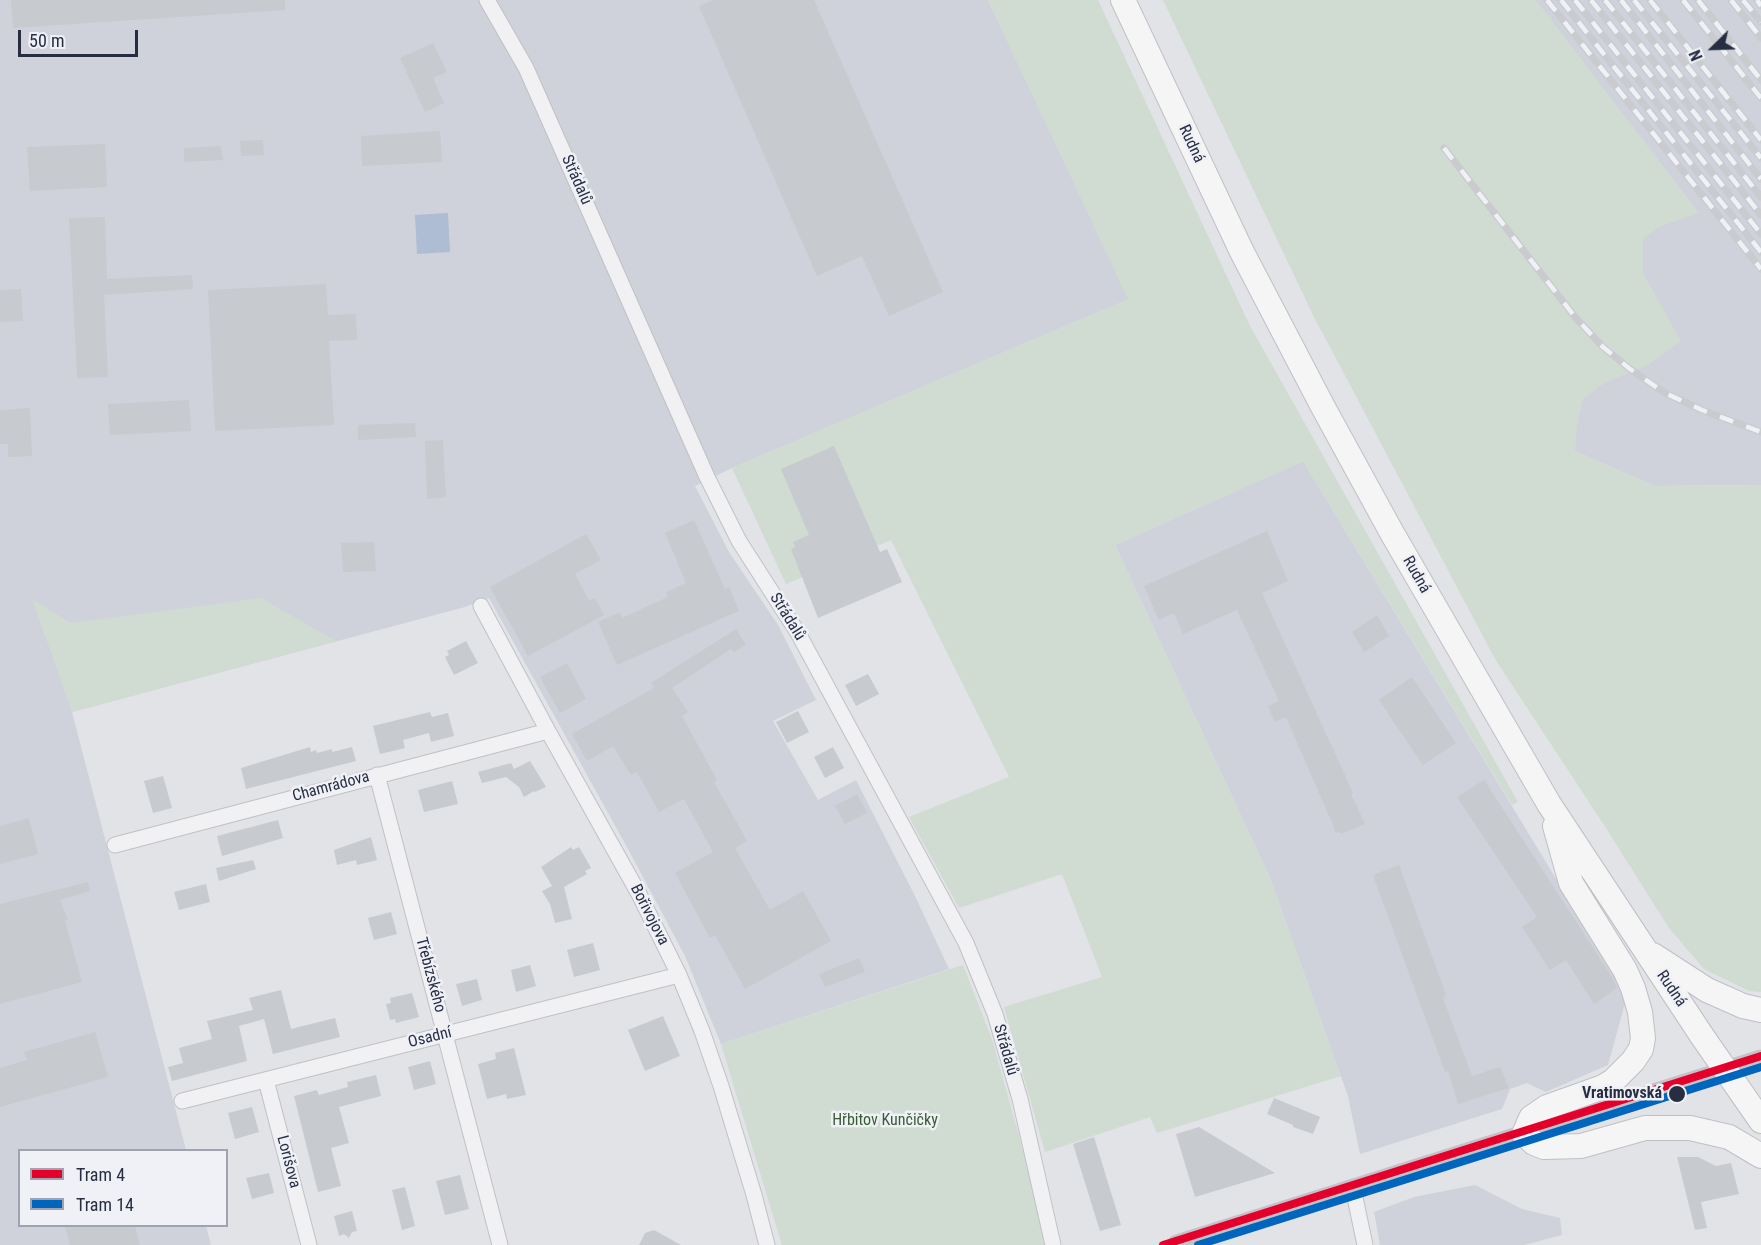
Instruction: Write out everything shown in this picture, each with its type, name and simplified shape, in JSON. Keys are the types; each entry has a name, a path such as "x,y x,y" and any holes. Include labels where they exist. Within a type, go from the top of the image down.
{"main road":[{"name":"Rudná","path":"1123,0 1242,252 1307,378 1392,533 1549,804 1645,951 1761,1121"},
{"path":"1549,804 1571,883 1634,988 1643,1038 1641,1049 1628,1068 1613,1081 1603,1087 1547,1107 1531,1118 1524,1134 1534,1143 1544,1147 1581,1146 1645,1128 1690,1128 1729,1137 1761,1156"},
{"path":"1645,951 1707,990 1743,1006 1761,1010"}],"street":[{"name":"Střádalů","path":"486,0 530,77 707,477 740,541 798,633 966,944 995,1014 1020,1099 1053,1245"},
{"name":"Bořivojova","path":"481,606 639,894 678,975 721,1086 767,1245"},
{"name":"Chamrádova","path":"115,845 548,731"},
{"name":"Třebízského","path":"377,775 500,1245"},
{"name":"Osadní","path":"182,1101 678,975"},
{"path":"1177,1245 1761,1060"},
{"name":"Lorišova","path":"266,1080 309,1245"},
{"path":"1353,1188 1365,1245"}],"shaded area":[{"path":"0,0 988,0 1129,299 732,468 695,486 729,552 778,625 816,700 773,721 818,800 856,780 949,969 721,1044 685,956 489,598 465,607 72,712 186,1149 18,1149 18,1227 206,1227 211,1245 0,1245"},
{"path":"1292,0 1761,0 1761,485 1654,486 1575,451"},
{"path":"1303,461 1627,996 1608,1065 1546,1092 1527,1083 1510,1089 1502,1109 1360,1154 1348,1096 1270,878 1115,545"},
{"path":"1475,1185 1522,1209 1560,1218 1562,1235 1524,1245 1380,1245 1374,1212 1414,1197"}],"green space":[{"path":"988,0 1098,0 1250,326 1518,802 1512,805 1303,461 1115,545 1270,878 1341,1076 1157,1133 1150,1117 1045,1152 1004,1007 1102,977 1062,874 959,908 909,817 1009,777 891,540 786,584 732,468 1128,299"},
{"path":"1163,0 1536,0 1699,213 1661,226 1643,239 1643,273 1681,341 1650,364 1606,382 1583,399 1577,425 1575,451 1654,486 1761,485 1761,992 1749,991 1704,969 1669,928 1495,659 1313,315"},
{"path":"261,598 336,641 72,712 32,599 71,623"},
{"name":"Hřbitov Kunčičky","path":"963,965 993,1042 1025,1158 1045,1245 782,1245 721,1044"}],"water":[{"path":"448,213 450,252 417,254 415,215"}],"building":[{"path":"11,0 285,0 285,10 13,28"},
{"path":"713,0 814,0 943,292 889,316 862,256 817,276 699,6"},
{"path":"433,43 447,72 433,78 444,103 425,112 400,58"},
{"path":"440,131 442,162 362,166 361,136"},
{"path":"263,140 264,155 241,156 240,141"},
{"path":"105,144 107,187 30,191 27,147"},
{"path":"221,146 223,160 184,162 184,148"},
{"path":"105,217 107,279 192,275 193,289 104,295 108,377 77,378 69,218"},
{"path":"326,284 328,315 356,314 357,340 329,341 334,425 215,431 208,290"},
{"path":"21,289 23,321 0,322 0,290"},
{"path":"189,400 191,431 110,435 108,404"},
{"path":"30,408 32,456 8,457 8,444 0,444 0,410"},
{"path":"415,423 416,437 358,440 358,425"},
{"path":"443,440 446,497 427,499 425,441"},
{"path":"834,446 880,552 887,549 902,582 818,618 791,549 795,547 793,542 809,535 781,469"},
{"path":"694,520 725,589 729,587 739,611 617,665 598,622 620,612 622,618 668,597 666,592 686,583 665,533"},
{"path":"1267,531 1288,581 1262,593 1365,824 1341,834 1336,833 1286,717 1275,722 1268,706 1279,701 1237,610 1183,634 1174,613 1159,620 1144,586"},
{"path":"586,534 601,560 575,574 589,601 595,598 604,615 528,656 490,587"},
{"path":"374,542 376,571 343,572 341,543"},
{"path":"1377,615 1389,636 1364,652 1352,632"},
{"path":"736,629 746,645 734,652 731,649 672,688 688,712 682,716 717,780 714,782 747,841 735,848 770,910 803,891 831,941 745,989 715,935 710,938 675,873 713,852 684,799 659,812 637,772 631,775 613,746 587,761 572,734 654,688 651,683"},
{"path":"466,641 478,663 454,675 445,657 449,655 447,651"},
{"path":"567,663 586,699 560,713 540,677"},
{"path":"868,674 879,694 856,706 845,685"},
{"path":"1412,677 1456,743 1423,765 1379,700"},
{"path":"798,711 809,732 787,743 776,722"},
{"path":"430,712 432,717 448,713 454,736 431,742 429,733 403,740 405,748 380,754 373,726"},
{"path":"310,747 311,752 316,750 317,753 352,747 356,761 246,789 241,768"},
{"path":"833,747 844,768 825,778 814,757"},
{"path":"530,761 546,787 524,797 519,787 506,777 482,783 478,772 511,763 514,769"},
{"path":"163,776 172,808 153,813 144,781"},
{"path":"1484,780 1612,977 1617,988 1594,1004 1566,960 1550,970 1522,927 1537,917 1457,797"},
{"path":"452,781 458,804 424,812 418,790"},
{"path":"857,794 867,813 845,824 835,806"},
{"path":"29,818 38,854 0,864 0,826"},
{"path":"278,820 283,838 222,856 217,836"},
{"path":"371,837 377,860 357,865 356,860 337,865 334,850"},
{"path":"571,847 573,850 579,847 591,868 585,871 587,874 564,887 572,919 555,923 550,904 542,891 552,886 541,867"},
{"path":"253,860 256,869 219,881 216,868"},
{"path":"1399,865 1446,995 1443,998 1472,1076 1500,1067 1509,1088 1458,1104 1448,1071 1445,1072 1373,875"},
{"path":"88,882 90,891 60,900 68,920 65,921 82,982 0,1004 0,904"},
{"path":"206,884 210,902 179,910 174,892"},
{"path":"391,912 397,934 374,940 368,918"},
{"path":"593,943 600,970 574,977 567,950"},
{"path":"859,958 865,972 825,987 819,974"},
{"path":"530,965 536,986 516,992 511,970"},
{"path":"477,979 482,1000 462,1006 456,984"},
{"path":"281,990 291,1029 335,1018 340,1037 273,1054 264,1019 239,1026 247,1061 172,1081 168,1067 183,1063 179,1048 212,1039 207,1021 253,1010 249,998"},
{"path":"412,993 419,1017 396,1023 395,1019 390,1020 386,1004 391,1003 390,998"},
{"path":"663,1016 680,1056 645,1071 628,1030"},
{"path":"95,1032 108,1077 0,1107 0,1068 27,1060 24,1052"},
{"path":"514,1048 526,1095 507,1099 506,1094 487,1099 478,1064 496,1059 495,1053"},
{"path":"430,1061 436,1084 414,1090 408,1067"},
{"path":"376,1075 381,1096 339,1107 349,1143 331,1148 341,1186 318,1192 294,1096 317,1090 319,1095 348,1087 347,1082"},
{"path":"1274,1098 1320,1117 1313,1134 1267,1114"},
{"path":"252,1107 259,1132 235,1139 228,1113"},
{"path":"1199,1127 1275,1173 1195,1197 1176,1134"},
{"path":"1094,1137 1121,1225 1100,1231 1073,1144"},
{"path":"1677,1157 1698,1157 1716,1166 1731,1163 1739,1194 1701,1202 1707,1228 1695,1230"},
{"path":"269,1173 274,1193 252,1199 246,1178"},
{"path":"460,1175 469,1209 445,1215 436,1181"},
{"path":"405,1187 415,1226 402,1230 392,1190"},
{"path":"352,1211 357,1231 352,1232 349,1238 344,1234 339,1236 334,1216"},
{"path":"65,1227 135,1227 140,1245 70,1245"},
{"path":"654,1230 681,1245 639,1245 645,1233"}],"railway":[{"path":"1547,0 1761,269"},
{"path":"1561,0 1761,252"},
{"path":"1575,0 1761,234"},
{"path":"1591,0 1761,215"},
{"path":"1605,0 1761,197"},
{"path":"1621,0 1761,179"},
{"path":"1634,0 1761,158"},
{"path":"1650,0 1761,140"},
{"path":"1683,0 1761,98"},
{"path":"1698,0 1761,80"},
{"path":"1731,0 1761,38"},
{"path":"1743,0 1761,22"},
{"path":"1757,0 1761,6"},
{"path":"1444,148 1575,317 1603,347 1665,393 1702,410 1761,432"}],"tram line":[{"name":"4","path":"1163,1245 1761,1056"},
{"name":"14","path":"1198,1245 1761,1067"}],"place":[{"name":"Vratimovská","path":"1677,1094"}]}
